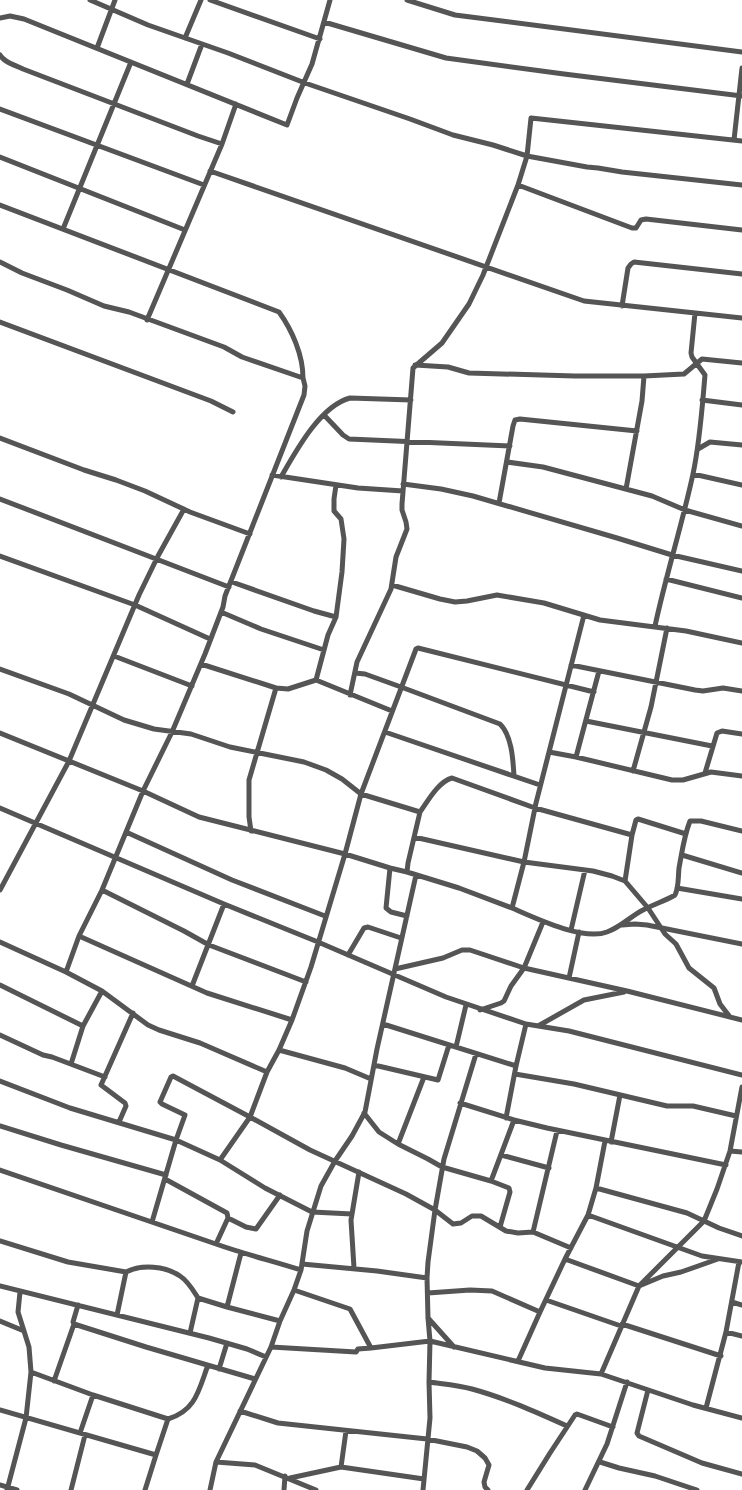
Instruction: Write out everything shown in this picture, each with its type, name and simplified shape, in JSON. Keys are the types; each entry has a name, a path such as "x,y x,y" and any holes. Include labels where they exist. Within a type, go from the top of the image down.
{"street":[{"path":"90,0 148,25 305,83 453,135 527,156 622,172 742,185"},
{"path":"97,48 114,0"},
{"path":"185,38 201,0"},
{"path":"210,0 320,39"},
{"path":"0,18 10,16 24,19 288,125 320,39 330,0"},
{"path":"407,0 455,14 742,52"},
{"path":"324,22 446,58 741,96"},
{"path":"187,84 202,44"},
{"path":"0,55 2,59 16,66 222,144"},
{"path":"63,229 131,62"},
{"path":"734,140 741,96 742,68"},
{"path":"147,320 167,269 222,144 236,104"},
{"path":"0,109 204,185"},
{"path":"350,695 360,652 388,599 396,557 407,529 402,510 411,400 411,374 414,366 442,343 466,310 486,266 518,185 527,156 530,118 742,141"},
{"path":"0,156 185,230"},
{"path":"210,171 584,301 742,318"},
{"path":"518,185 632,228 636,228 641,220 646,219 742,230"},
{"path":"0,205 278,312 289,327 303,366 305,386 304,395 230,584 201,664 172,732 114,857 102,890 79,936 66,972"},
{"path":"0,262 22,273 104,306 128,312 224,347 242,357 303,378"},
{"path":"622,306 628,268 634,262 742,274"},
{"path":"655,626 685,510 698,449 705,375 691,353 695,313"},
{"path":"0,322 211,401 233,412"},
{"path":"414,366 448,367 477,373 644,376 684,374 702,359 742,362"},
{"path":"626,489 642,401 644,376"},
{"path":"281,477 313,426 342,400 350,398 411,400"},
{"path":"702,400 742,405"},
{"path":"324,415 342,435 349,439 510,446"},
{"path":"498,503 514,422 516,420 637,431"},
{"path":"0,438 145,491 184,509 250,534"},
{"path":"698,449 710,442 742,445"},
{"path":"507,462 543,468 652,496 685,510 742,526"},
{"path":"693,474 742,485"},
{"path":"272,475 336,485 403,491"},
{"path":"403,484 473,496 672,556 742,571"},
{"path":"316,680 328,635 336,617 342,572 344,539 341,519 334,511 336,485"},
{"path":"0,499 156,559 336,617"},
{"path":"0,890 69,761 135,605 156,559 184,509"},
{"path":"0,556 135,605 210,639"},
{"path":"666,579 742,598"},
{"path":"392,585 455,602 497,595 544,603 609,622 655,626 742,643"},
{"path":"221,612 261,629 324,650"},
{"path":"512,908 540,785 584,615"},
{"path":"633,771 651,707 667,628"},
{"path":"220,1160 250,1118 267,1072 292,1020 306,982 345,854 360,794 414,651 418,648 594,692"},
{"path":"114,656 192,686"},
{"path":"201,664 276,688 288,688 316,680 392,711"},
{"path":"571,665 703,691 723,688 742,691"},
{"path":"0,678 2,669 69,694 124,720 154,729 191,734 230,747 304,762 326,770 342,779 360,794 420,812"},
{"path":"576,757 599,671"},
{"path":"355,673 366,674 500,724 507,733 513,759 514,776"},
{"path":"251,831 249,780 276,688"},
{"path":"586,721 712,746"},
{"path":"385,732 540,785"},
{"path":"705,773 716,736 720,732 742,734"},
{"path":"0,733 143,791 200,817 407,872 459,888 543,922 579,932 598,934 612,930 648,908 675,895 686,834 690,822 701,821 742,831"},
{"path":"549,752 678,781 705,773 716,772 742,776"},
{"path":"407,872 420,812 440,785 447,779 452,778 535,808 632,835"},
{"path":"0,808 466,1005 526,1024 569,1031 742,1075"},
{"path":"625,881 632,835 635,822 638,819 686,834"},
{"path":"126,832 232,880 325,916"},
{"path":"414,837 524,862 585,870 625,881 680,950 689,968 714,988 720,1004 730,1017"},
{"path":"682,856 742,873"},
{"path":"390,868 386,908 390,912 407,916"},
{"path":"571,930 585,870"},
{"path":"210,1490 216,1462 271,1347 280,1320 294,1290 302,1267 307,1231 321,1186 364,1113 416,875"},
{"path":"677,888 742,899"},
{"path":"102,890 209,945 306,982"},
{"path":"192,986 224,904"},
{"path":"480,1010 503,1002 511,986 524,968 543,922"},
{"path":"620,925 635,924 663,928 742,944"},
{"path":"348,955 364,928 368,927 401,938"},
{"path":"569,978 579,932"},
{"path":"79,936 221,998 292,1020"},
{"path":"0,942 66,972 102,991 148,1025 200,1043 267,1072"},
{"path":"395,969 443,958 466,949 524,968 627,991 742,1020"},
{"path":"0,985 84,1026"},
{"path":"71,1064 84,1026 102,991"},
{"path":"538,1026 584,1000 627,991"},
{"path":"456,1047 466,1005"},
{"path":"119,1122 126,1105 101,1087 101,1085 133,1013"},
{"path":"383,1024 516,1066"},
{"path":"506,1118 526,1024"},
{"path":"0,1035 43,1055 105,1077"},
{"path":"374,1065 438,1080 449,1045"},
{"path":"279,1050 345,1068 371,1079"},
{"path":"423,1490 430,1418 430,1341 427,1278 435,1210 442,1167 476,1054"},
{"path":"515,1074 574,1084 667,1106 693,1106 736,1116"},
{"path":"152,1222 185,1115 160,1102 172,1076 303,1147 406,1194 435,1210 453,1224 461,1224 468,1218 476,1215 484,1217 513,1233 533,1232 571,1248"},
{"path":"398,1144 424,1077"},
{"path":"0,1082 70,1108 176,1140 220,1160 280,1196 312,1212 352,1214"},
{"path":"601,1374 639,1286 704,1221 730,1151 736,1116 740,1110 742,1087"},
{"path":"518,1361 565,1259 588,1215 620,1095"},
{"path":"460,1103 506,1118 557,1131 726,1165"},
{"path":"364,1113 380,1132 398,1144 442,1167 491,1181 510,1189 500,1227"},
{"path":"491,1181 514,1120"},
{"path":"0,1126 165,1177 226,1213 228,1218 246,1227 256,1229 280,1196"},
{"path":"533,1232 557,1131"},
{"path":"730,1151 742,1152"},
{"path":"501,1155 549,1168"},
{"path":"0,1170 241,1253 302,1267 354,1268 427,1278"},
{"path":"354,1268 351,1227 359,1172"},
{"path":"596,1188 687,1213 742,1236"},
{"path":"588,1215 702,1256 741,1262 721,1356 706,1408"},
{"path":"216,1244 228,1218"},
{"path":"0,1241 68,1262 126,1272 134,1268 150,1267 167,1270 182,1276 198,1298 280,1320"},
{"path":"227,1307 241,1253"},
{"path":"565,1259 639,1286 663,1276 718,1259"},
{"path":"117,1315 126,1272"},
{"path":"0,1286 190,1333 247,1349 266,1357"},
{"path":"294,1290 350,1309 371,1348"},
{"path":"428,1292 492,1291 540,1312"},
{"path":"8,1489 26,1418 31,1372 29,1347 18,1312 20,1292"},
{"path":"190,1333 198,1298"},
{"path":"546,1300 721,1356"},
{"path":"732,1302 742,1305"},
{"path":"54,1381 74,1324 78,1305"},
{"path":"428,1318 454,1347"},
{"path":"0,1322 25,1331"},
{"path":"74,1324 255,1379"},
{"path":"726,1332 742,1336"},
{"path":"271,1347 356,1352 358,1349 430,1341 545,1368 601,1374 742,1418"},
{"path":"219,1369 227,1343"},
{"path":"31,1372 168,1419 190,1408 208,1365"},
{"path":"429,1382 464,1387 483,1393 524,1407 567,1426"},
{"path":"586,1490 600,1462 627,1382"},
{"path":"648,1390 637,1433 639,1436 702,1463 742,1474"},
{"path":"71,1490 82,1434 94,1395"},
{"path":"0,1410 156,1455"},
{"path":"240,1411 278,1423 427,1439 467,1446 485,1458 488,1465 484,1482 488,1490"},
{"path":"527,1490 575,1415 577,1414 613,1427"},
{"path":"145,1490 168,1419"},
{"path":"340,1467 346,1431"},
{"path":"216,1462 255,1465 316,1490"},
{"path":"600,1462 655,1476 697,1490"},
{"path":"287,1477 340,1467 424,1479"},
{"path":"284,1490 287,1477"},
{"path":"0,1485 8,1489 17,1490"}]}
